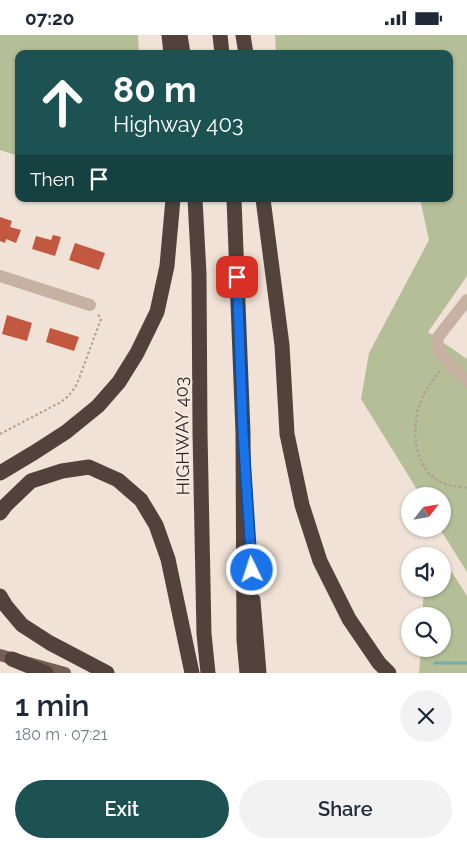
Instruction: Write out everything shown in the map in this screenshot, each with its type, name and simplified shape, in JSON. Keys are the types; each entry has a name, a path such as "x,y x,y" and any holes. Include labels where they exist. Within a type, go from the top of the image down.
{"highway":[{"path":"169,35 171,50"},
{"path":"180,35 182,50"},
{"path":"220,35 222,50"},
{"path":"243,35 245,50"},
{"path":"0,473 66,432 98,406 118,382 136,353 157,312 167,266 174,202"},
{"name":"HIGHWAY 403","path":"195,202 199,274 204,634 208,673"},
{"path":"234,202 243,433 259,673"},
{"path":"263,202 282,345 287,434 302,505 320,561 349,619 379,663 389,673"},
{"path":"243,433 244,640 247,673"},
{"path":"0,513 31,481 62,471 89,467 118,480 141,500 156,525 168,559 192,673"},
{"path":"0,596 22,625 50,643 107,673"},
{"path":"6,657 46,673"}],"main road":[{"path":"6,657 65,673"}],"street":[{"path":"0,276 90,305"},
{"path":"467,300 438,337 437,341 438,349 467,381"}],"path":[{"path":"0,434 60,402 73,391 101,319 90,305"},
{"path":"449,362 430,384 420,401 415,436 423,465 429,473 447,485 467,488"}],"green space":[{"path":"0,35 138,35 139,50 15,50 15,155 0,150"},
{"path":"275,35 467,35 467,276 428,332 467,359 467,572 445,537 451,537 451,487 415,487 361,399 369,353 429,240 421,202 453,202 453,50 276,50"},
{"path":"451,571 467,596 467,673 419,673 420,657 451,657 451,607 423,607 423,597 451,597"}],"building":[{"path":"0,217 12,221 10,227 21,230 16,243 6,239 5,243 0,241"},
{"path":"53,235 61,237 55,256 32,249 36,236 51,240"},
{"path":"75,243 105,253 99,270 69,260"},
{"path":"7,315 32,323 27,341 2,334"},
{"path":"50,328 79,337 74,351 46,342"}],"waterway":[{"path":"435,663 467,663"}],"route":[{"path":"237,277 243,433 252,570"}]}
